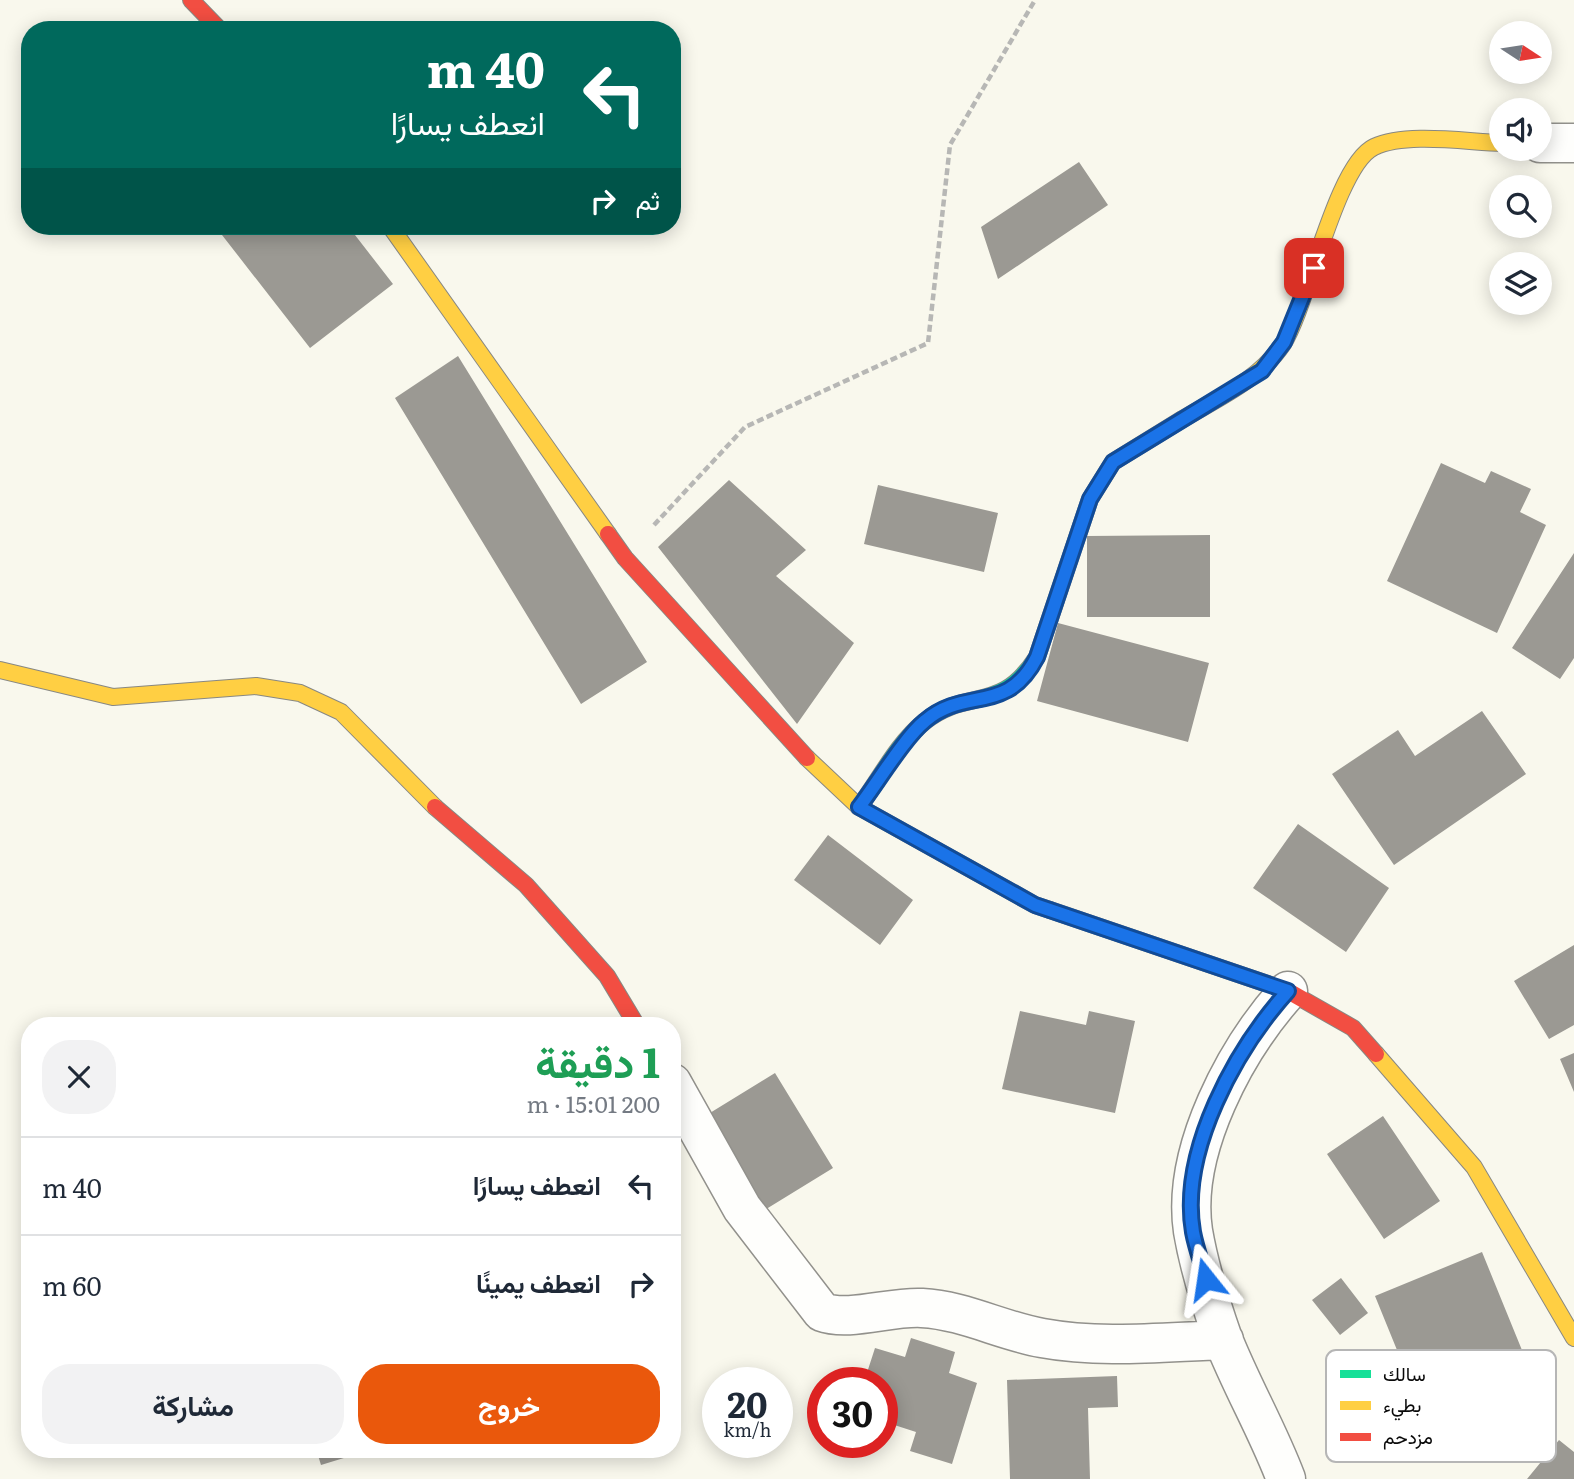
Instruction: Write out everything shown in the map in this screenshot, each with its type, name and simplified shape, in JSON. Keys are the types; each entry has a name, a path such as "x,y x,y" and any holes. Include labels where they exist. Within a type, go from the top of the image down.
{"street":[{"path":"191,0 211,21"},
{"path":"1552,143 1574,142"},
{"path":"859,807 924,722 959,704 1009,692 1027,677 1037,657 1090,499 1102,478 1113,462 1262,371 1284,342 1349,177 1360,158 1375,146 1398,143 1489,143"},
{"path":"396,235 625,558 788,740 859,807 1035,905 1288,991 1353,1028 1474,1167 1574,1338"},
{"path":"0,670 113,697 256,686 300,693 341,712 430,802 526,885 607,976 632,1017"},
{"path":"1286,1479 1269,1434 1224,1340 1193,1230 1193,1184 1206,1131 1242,1051 1288,991"},
{"path":"681,1099 742,1208 822,1312 840,1317 869,1311 921,1307 1040,1338 1093,1345 1224,1340"}],"path":[{"path":"625,558 745,427 928,343 950,145 1035,0"}],"building":[{"path":"1079,162 1108,205 998,279 981,227"},
{"path":"222,235 355,235 393,284 310,348"},
{"path":"458,356 647,662 581,704 395,398"},
{"path":"1441,463 1485,483 1491,471 1531,489 1520,512 1546,525 1497,633 1387,581"},
{"path":"729,480 806,550 776,576 854,643 797,724 658,547"},
{"path":"878,485 998,513 984,572 864,544"},
{"path":"1210,535 1210,617 1087,617 1087,536"},
{"path":"1574,553 1574,658 1560,679 1512,648"},
{"path":"1058,623 1209,663 1188,742 1037,701"},
{"path":"1482,711 1526,774 1394,865 1332,774 1398,730 1415,756"},
{"path":"1298,824 1389,888 1346,952 1253,888"},
{"path":"828,835 913,900 880,945 794,880"},
{"path":"1574,945 1574,1025 1549,1039 1514,981"},
{"path":"1020,1011 1086,1025 1089,1011 1135,1021 1115,1113 1002,1089"},
{"path":"1574,1053 1574,1092 1560,1059"},
{"path":"775,1073 833,1168 763,1211 705,1116"},
{"path":"1383,1116 1440,1201 1384,1239 1327,1154"},
{"path":"1482,1252 1522,1350 1397,1350 1375,1296"},
{"path":"1341,1278 1368,1313 1340,1335 1312,1300"},
{"path":"911,1338 955,1352 949,1373 977,1383 952,1464 910,1451 916,1432 898,1426 898,1367 869,1367 875,1348 905,1357"},
{"path":"1117,1376 1118,1407 1088,1408 1090,1479 1010,1479 1007,1380"},
{"path":"1559,1440 1574,1452 1574,1479 1527,1479 1541,1462 1556,1462 1556,1444"},
{"path":"319,1458 344,1458 321,1465"}],"traffic: fast":[{"path":"859,807 897,751 924,722 955,705 996,694 1010,687 1023,675 1037,657 1090,499 1113,462 1181,420"}],"traffic: slow":[{"path":"1181,420 1250,378 1283,344 1293,325 1335,207 1360,159 1374,147 1387,142 1420,139 1489,142"},
{"path":"396,235 608,534"},
{"path":"0,670 113,697 256,686 300,693 341,712 435,807"},
{"path":"807,758 859,807 1035,905 1050,910"},
{"path":"1376,1054 1474,1167 1574,1338"}],"traffic: jam":[{"path":"191,0 211,21"},
{"path":"608,534 625,558 807,758"},
{"path":"435,807 526,885 607,976 632,1017"},
{"path":"1050,910 1288,991 1353,1028 1376,1054"}],"route":[{"path":"1206,1279 1193,1230 1193,1184 1206,1131 1218,1099 1242,1051 1288,991 1035,905 859,807 924,722 959,704 1009,692 1027,677 1037,657 1090,499 1113,462 1262,371 1284,342 1314,268"}]}
